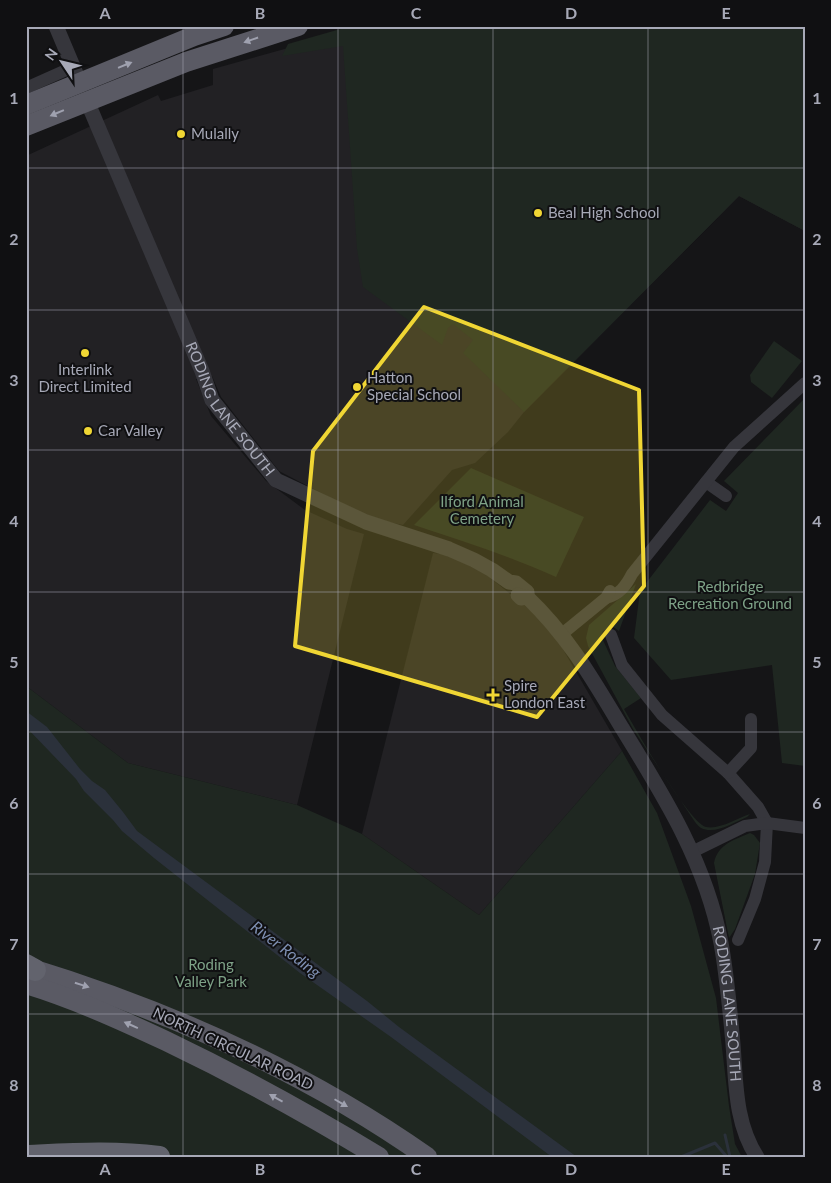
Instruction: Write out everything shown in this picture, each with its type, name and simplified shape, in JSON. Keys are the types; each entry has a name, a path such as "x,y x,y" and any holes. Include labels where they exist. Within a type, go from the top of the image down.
{"highway":[{"path":"26,105 194,36 224,26"},
{"path":"26,126 80,84 186,62 298,26"},
{"name":"NORTH CIRCULAR ROAD","path":"28,972 87,1005 192,1054 292,1106 379,1157"},
{"name":"NORTH CIRCULAR ROAD","path":"28,972 93,989 150,1010 264,1060 362,1115 427,1157"},
{"path":"26,1156 106,1153 148,1155"}],"street":[{"name":"RODING LANE SOUTH","path":"56,26 202,372 212,400 276,480 366,522 457,553 492,570 509,582 516,582 527,592 527,598 562,634 584,666 661,791 692,852 715,918 730,1012 741,1122 757,1157"},
{"path":"26,88 80,84"},
{"path":"562,634 606,598 614,596 627,584 632,574 734,447 805,383"},
{"path":"706,482 726,496"},
{"path":"611,635 622,666 662,715 728,772 758,807 767,823"},
{"path":"728,772 751,748 751,719"},
{"name":"RODING LANE SOUTH","path":"738,940 754,899 765,862 767,823"},
{"path":"692,852 745,826 767,823 805,828"}],"highlighted area":[{"path":"424,307 639,390 644,586 537,717 295,646 313,451"}],"shaded area":[{"path":"805,26 805,231 739,196 524,412 508,432 475,463 452,470 403,525 371,519 279,471 221,397 212,376 196,379 211,416 266,481 305,510 347,529 364,534 297,805 128,763 26,686 26,156 158,95 161,101 213,85 213,69 342,33"},
{"name":"Spire London East","path":"433,553 450,555 488,576 540,618 557,639 622,751 479,915 362,834"}],"green space":[{"name":"Beal High School","path":"351,26 805,26 805,231 739,196 524,412 463,353 473,340 453,324 448,328 442,345 363,287 357,249 343,46 282,56 288,44"},
{"path":"774,341 802,361 772,398 751,382 750,375"},
{"name":"Redbridge Recreation Ground","path":"805,398 805,766 782,763 772,665 671,680 634,638 640,591 710,500 726,511 738,493 724,481"},
{"name":"Ilford Animal Cemetery","path":"471,468 584,517 556,577 504,556 414,525"},
{"path":"636,584 619,631 612,626 603,631 601,636 615,666 641,698 624,709 663,774 633,729 588,646 586,638 589,625"},
{"name":"Roding Valley Park","path":"26,686 128,763 297,805 362,834 479,915 622,751 657,813 691,906 716,998 735,1144 742,1157 26,1157"},
{"path":"677,795 698,822 706,827 717,827 750,814 725,827 707,830 697,824"},
{"path":"750,833 760,843 755,874 735,929 729,938 714,863 719,851 723,847"}],"water":[{"name":"River Roding","path":"26,711 47,727 80,769 105,790 137,831 367,1001 399,1027 577,1157 552,1157 391,1037 300,973 154,858 122,831 26,727"}],"waterway":[{"path":"725,1135 730,1157"},
{"path":"681,1157 715,1143 727,1157"}],"place":[{"name":"Mulally","path":"181,134"},
{"name":"Beal High School","path":"538,213"},
{"name":"Interlink Direct Limited","path":"85,353"},
{"name":"Hatton Special School","path":"357,387"},
{"name":"Car Valley","path":"88,431"},
{"name":"Spire London East","path":"493,695"}]}
